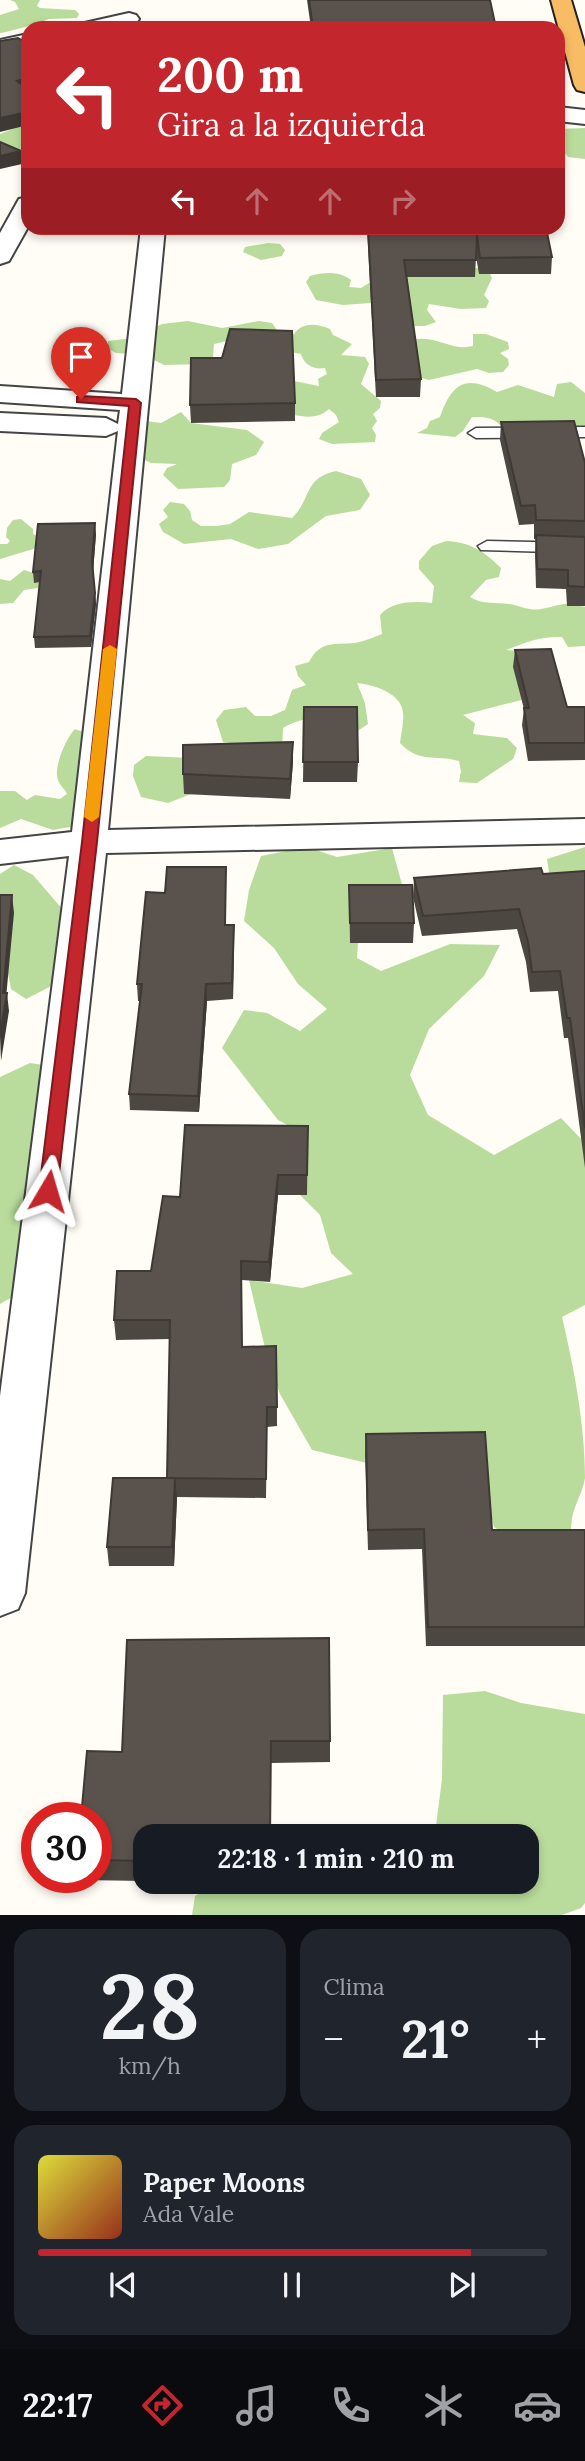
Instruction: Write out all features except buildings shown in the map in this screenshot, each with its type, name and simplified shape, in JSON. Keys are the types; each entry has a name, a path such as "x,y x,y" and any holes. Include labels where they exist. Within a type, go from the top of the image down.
{"highway":[{"path":"561,0 585,85"}],"street":[{"path":"128,21 138,0"},
{"path":"0,46 21,42"},
{"path":"565,115 585,117"},
{"path":"0,256 17,208"},
{"path":"0,1593 89,842 135,416 151,235"},
{"path":"0,394 135,416"},
{"path":"0,422 135,416"},
{"path":"0,852 89,842 585,831"}],"lane":[{"path":"476,433 585,432"},
{"path":"487,546 585,548"}],"green space":[{"path":"10,0 40,0 37,6 40,8 75,10 79,14 77,18 21,21 21,28 0,33 0,15 19,9 15,2"},
{"path":"21,127 21,155 18,150 8,148 0,141 0,134"},
{"path":"585,128 585,159 568,157 565,153 565,129"},
{"path":"280,244 285,250 282,256 261,260 243,252 245,247"},
{"path":"479,268 489,272 492,278 484,295 489,301 486,308 461,309 429,304 427,310 436,322 425,326 411,326 370,303 343,305 316,300 306,282 310,276 331,273 351,280 349,287 361,288 369,283 402,276 427,277 454,269"},
{"path":"188,321 222,328 259,321 272,323 281,336 293,335 310,325 330,329 333,335 352,344 341,355 365,357 369,364 361,384 381,401 380,408 373,414 377,421 372,428 376,435 375,442 332,444 319,439 322,433 339,422 329,409 316,416 293,415 284,386 294,381 319,386 318,379 327,374 325,368 307,364 301,354 227,341 214,344 213,358 207,364 164,365 144,355 116,353 107,348 108,341 133,338 162,324"},
{"path":"473,334 486,334 508,342 509,349 500,353 508,359 509,365 503,372 489,373 477,369 429,380 404,373 406,341 425,339 465,347 473,346"},
{"path":"571,382 585,393 585,431 503,429 490,418 472,417 463,431 455,437 417,433 427,428 430,421 440,417 449,397 461,385 476,383 497,392 518,385 554,397 557,384"},
{"path":"181,412 191,423 247,430 264,442 256,455 232,464 230,480 224,487 178,489 163,475 167,468 177,464 151,463 140,458 146,421 161,423"},
{"path":"336,471 361,479 370,495 360,510 326,516 288,544 258,549 231,539 184,544 163,532 159,524 168,517 163,510 170,502 184,504 190,511 192,520 201,526 230,524 249,512 292,518 313,484 325,474"},
{"path":"21,519 33,529 33,534 42,539 40,547 0,559 0,544 10,541 6,537 7,528 13,520"},
{"path":"446,541 476,548 501,568 499,577 486,580 470,597 475,600 534,610 566,604 585,607 585,646 568,647 562,637 547,637 506,650 519,651 525,699 463,715 475,723 473,734 507,738 517,748 513,759 477,783 459,782 459,761 414,754 400,743 403,717 398,700 379,688 357,683 365,703 368,724 356,732 311,719 283,728 282,750 223,742 216,720 224,710 246,707 255,716 271,716 285,710 292,690 306,685 298,676 295,666 309,662 323,647 357,642 382,634 380,615 391,607 411,602 432,603 434,586 419,569 419,561 432,546"},
{"path":"24,570 37,574 41,583 38,588 24,590 13,603 0,604 0,579 10,581"},
{"path":"75,729 89,734 81,825 53,830 21,819 0,828 0,791 15,791 27,800 35,795 60,799 67,794 58,780 57,768 64,746"},
{"path":"146,756 191,758 201,790 168,803 141,797 133,776 134,765"},
{"path":"307,847 337,857 392,848 403,888 359,926 357,958 381,971 450,944 500,945 484,976 429,1029 410,1075 428,1115 494,1155 561,1118 585,1143 585,1305 562,1317 578,1397 585,1478 571,1530 525,1547 494,1527 481,1479 388,1468 312,1450 280,1394 268,1361 249,1280 302,1288 353,1274 331,1253 320,1215 290,1185 300,1132 278,1120 222,1048 244,1010 267,1013 300,1031 327,1009 298,984 274,948 244,921 249,890 261,856"},
{"path":"585,847 585,902 552,893 547,859"},
{"path":"14,865 33,875 64,911 65,979 26,999 11,989 0,931 0,874"},
{"path":"30,1063 50,1066 21,1292 0,1304 0,1077"},
{"path":"485,1691 521,1703 585,1714 585,1903 581,1908 562,1915 192,1915 195,1896 198,1894 539,1894 539,1824 436,1824 442,1779 443,1695"}],"slow traffic":[{"path":"92,817 110,649"}],"route":[{"path":"48,1191 136,403 81,399"}]}
